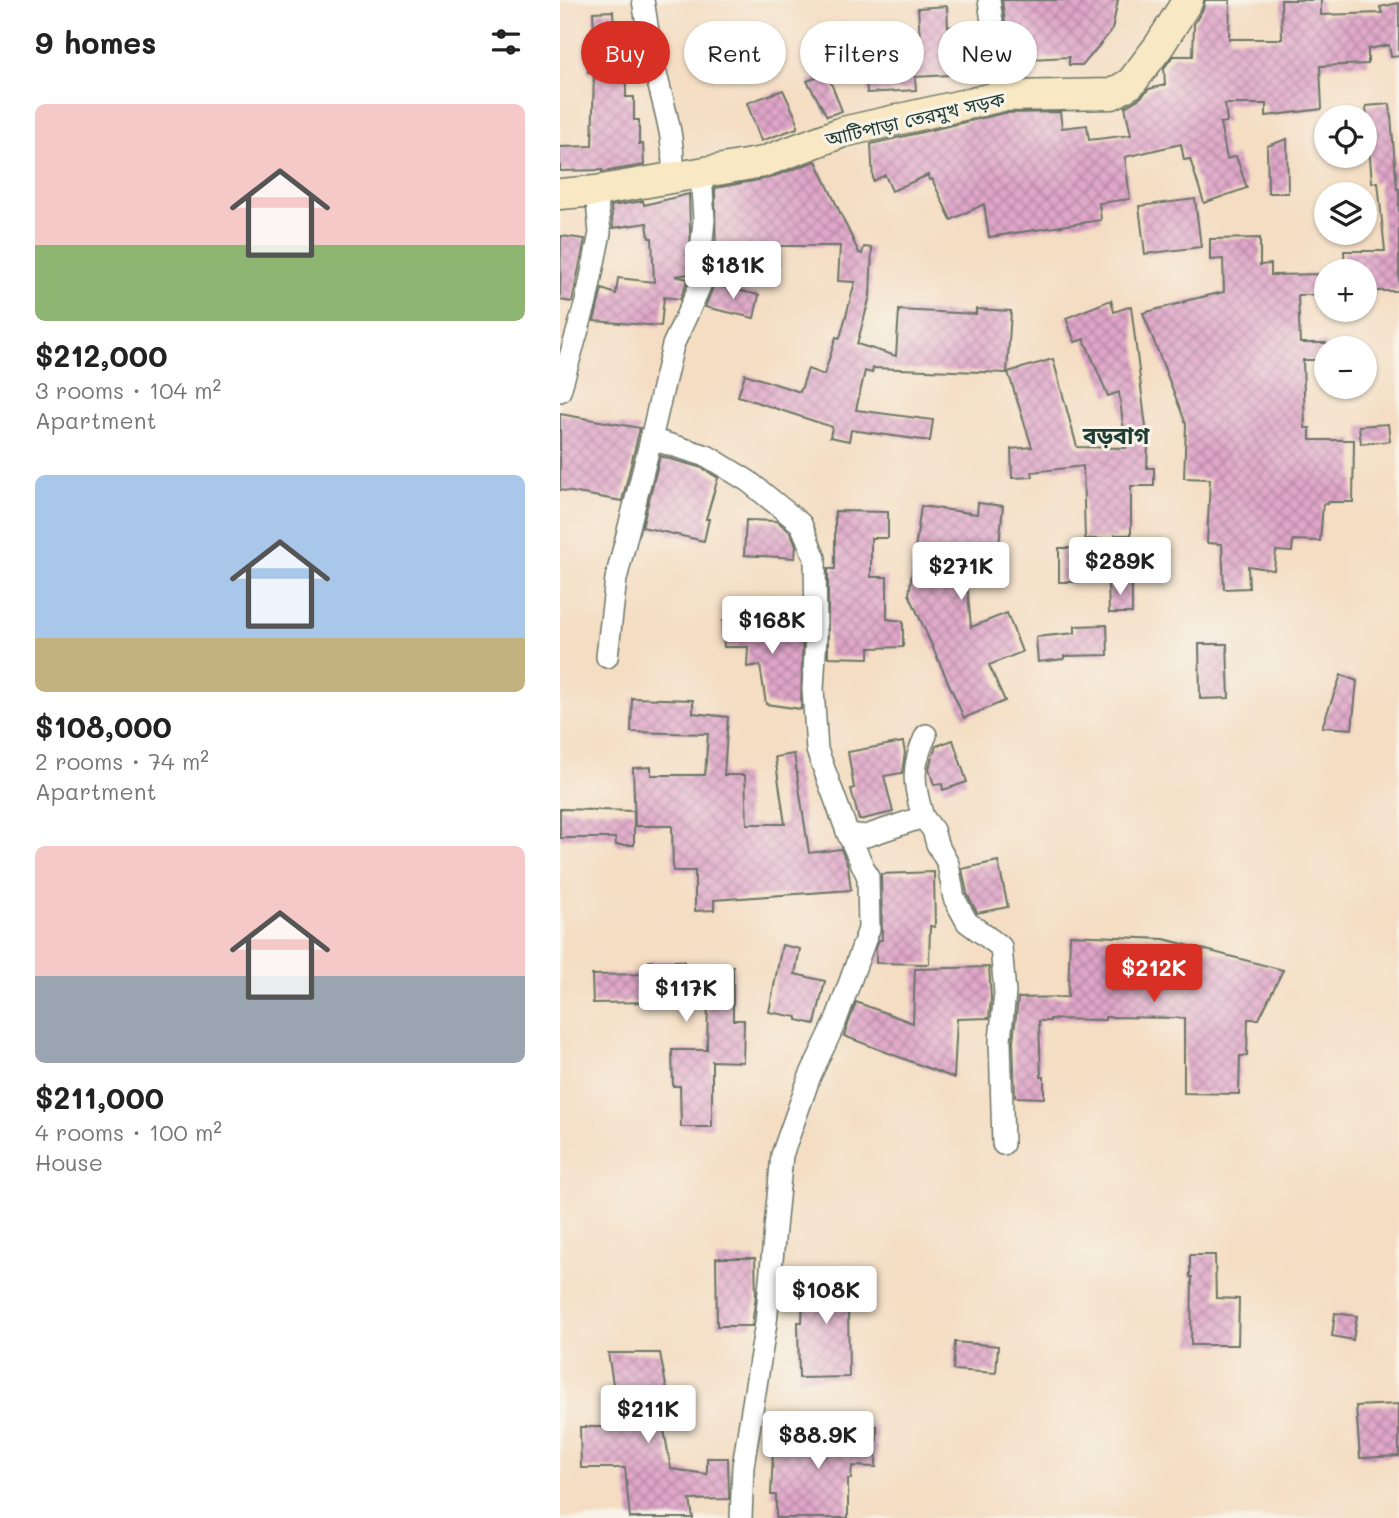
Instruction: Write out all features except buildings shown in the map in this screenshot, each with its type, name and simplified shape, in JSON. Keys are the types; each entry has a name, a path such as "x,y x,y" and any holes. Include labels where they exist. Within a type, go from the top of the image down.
{"main road":[{"name":"আটিপাড়া তেরমুখ সড়ক","path":"560,194 596,191 763,162 844,132 1002,96 1112,94 1130,83 1159,46 1188,0"}],"street":[{"path":"607,657 616,579 673,345 700,286 704,263 704,220 686,175 674,162 669,128 653,64 643,0"},
{"path":"989,0 1002,96"},
{"path":"560,391 586,302 600,233 596,191"},
{"path":"651,439 707,456 748,481 801,524 815,558 814,689 817,750 848,834 868,877 869,929 835,1023 810,1076 782,1156 766,1323 743,1466 741,1518"},
{"path":"926,735 916,757 916,792 923,817 933,830 948,864 954,898 967,922 1001,947 1005,993 1000,1040 1003,1144"},
{"path":"848,834 866,836 923,817"}],"district":[{"name":"বড়বাগ","path":"1116,436"}]}
